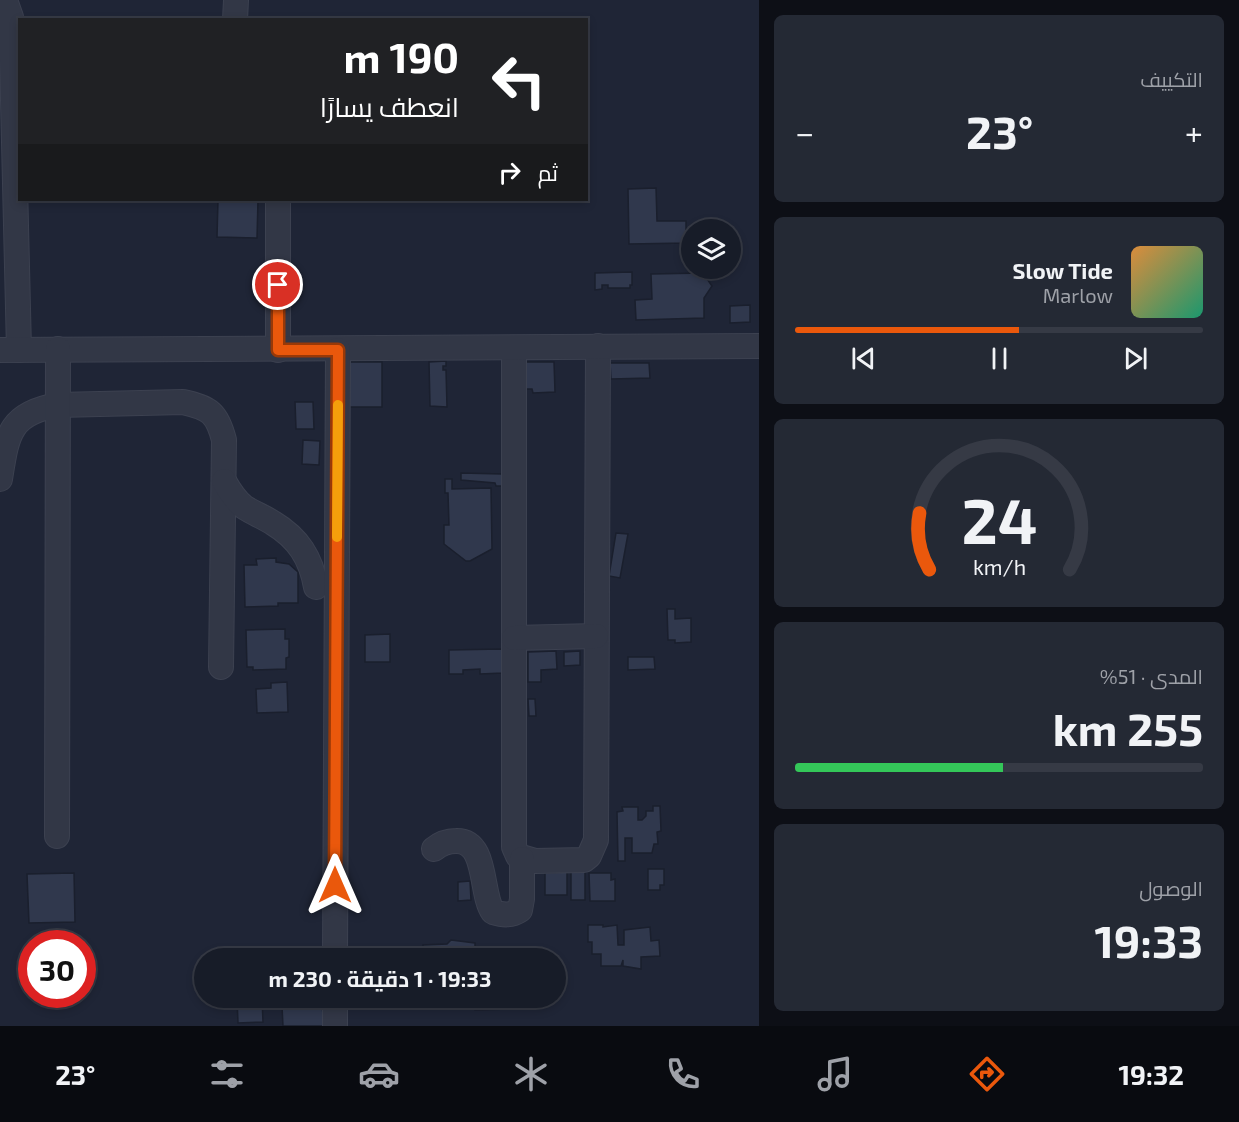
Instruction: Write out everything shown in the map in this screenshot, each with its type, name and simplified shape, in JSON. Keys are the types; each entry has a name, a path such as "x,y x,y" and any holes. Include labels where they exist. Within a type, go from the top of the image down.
{"street":[{"path":"5,0 11,17 7,206 9,350 759,346"},
{"path":"235,18 236,0"},
{"path":"278,201 278,350"},
{"path":"514,348 514,847 522,859 584,860 590,856 594,848 598,346"},
{"path":"57,836 58,349"},
{"path":"335,948 338,350"},
{"path":"0,479 8,441 15,424 38,408 58,405 183,402 201,406 212,412 220,423 224,440 221,667"},
{"path":"224,481 234,498 244,507 274,523 306,552 316,587"},
{"path":"514,638 597,636"},
{"path":"434,849 440,844 453,841 463,841 470,846 477,853 481,864 487,904 493,912 504,915 514,914 520,910 522,859"},
{"path":"335,1008 335,1026"}],"building":[{"path":"656,188 657,221 681,221 681,243 629,244 628,189"},
{"path":"218,201 258,201 257,238 217,237"},
{"path":"632,272 630,288 608,288 608,285 602,285 602,289 595,290 595,273"},
{"path":"681,273 681,279 707,279 712,286 704,298 704,318 636,320 635,300 652,299 651,274"},
{"path":"750,305 750,322 730,323 730,306"},
{"path":"446,361 443,370 446,370 447,407 430,406 429,362"},
{"path":"343,362 382,362 382,407 344,407"},
{"path":"525,362 554,362 555,392 533,393 532,389 525,389"},
{"path":"610,363 649,363 650,378 611,379"},
{"path":"295,402 313,402 314,429 296,429"},
{"path":"303,440 320,441 319,465 302,464"},
{"path":"461,473 502,474 502,486 496,486 495,483 461,480"},
{"path":"445,479 452,479 452,489 491,488 492,549 470,561 466,561 444,544 444,525 449,525"},
{"path":"616,533 628,534 620,578 609,576"},
{"path":"276,558 276,562 289,564 298,572 298,603 245,607 244,565 257,565 256,559"},
{"path":"667,609 675,609 675,619 691,618 691,642 675,643 675,640 668,640"},
{"path":"285,629 285,639 289,639 286,669 253,670 253,667 247,667 246,630"},
{"path":"390,634 390,662 365,662 365,635"},
{"path":"502,649 503,673 480,674 480,669 463,670 463,674 449,674 449,650"},
{"path":"556,651 557,669 541,670 541,682 528,682 528,652"},
{"path":"580,651 580,665 564,666 564,652"},
{"path":"628,657 654,657 655,669 628,670"},
{"path":"287,682 288,712 257,713 256,689 271,688 271,683"},
{"path":"528,699 535,699 536,716 529,716"},
{"path":"653,806 660,806 661,831 657,832 658,844 654,844 652,853 632,853 632,838 625,838 625,861 618,861 617,812 623,811 622,807 638,807 638,820 642,820 646,816 646,811 653,811"},
{"path":"648,869 664,869 664,885 660,885 660,890 648,890"},
{"path":"585,871 585,900 571,900 571,872"},
{"path":"567,872 567,895 545,895 545,873"},
{"path":"74,873 75,922 29,923 27,874"},
{"path":"589,873 611,873 611,880 615,879 615,901 590,901"},
{"path":"470,881 471,900 458,901 458,882"},
{"path":"588,925 603,925 603,927 617,925 618,945 624,945 624,930 650,927 651,941 659,940 660,956 641,957 641,969 623,966 623,960 621,966 601,966 601,954 592,954 592,942 588,942"},
{"path":"451,940 475,943 475,948 423,948 423,945 447,944"},
{"path":"237,1008 262,1008 263,1022 238,1023"},
{"path":"282,1008 322,1008 324,1026 283,1026"},
{"path":"475,1008 509,1009 475,1010"}],"slow traffic":[{"path":"337,537 338,405"}],"route":[{"path":"278,285 278,350 338,350 335,885"}]}
